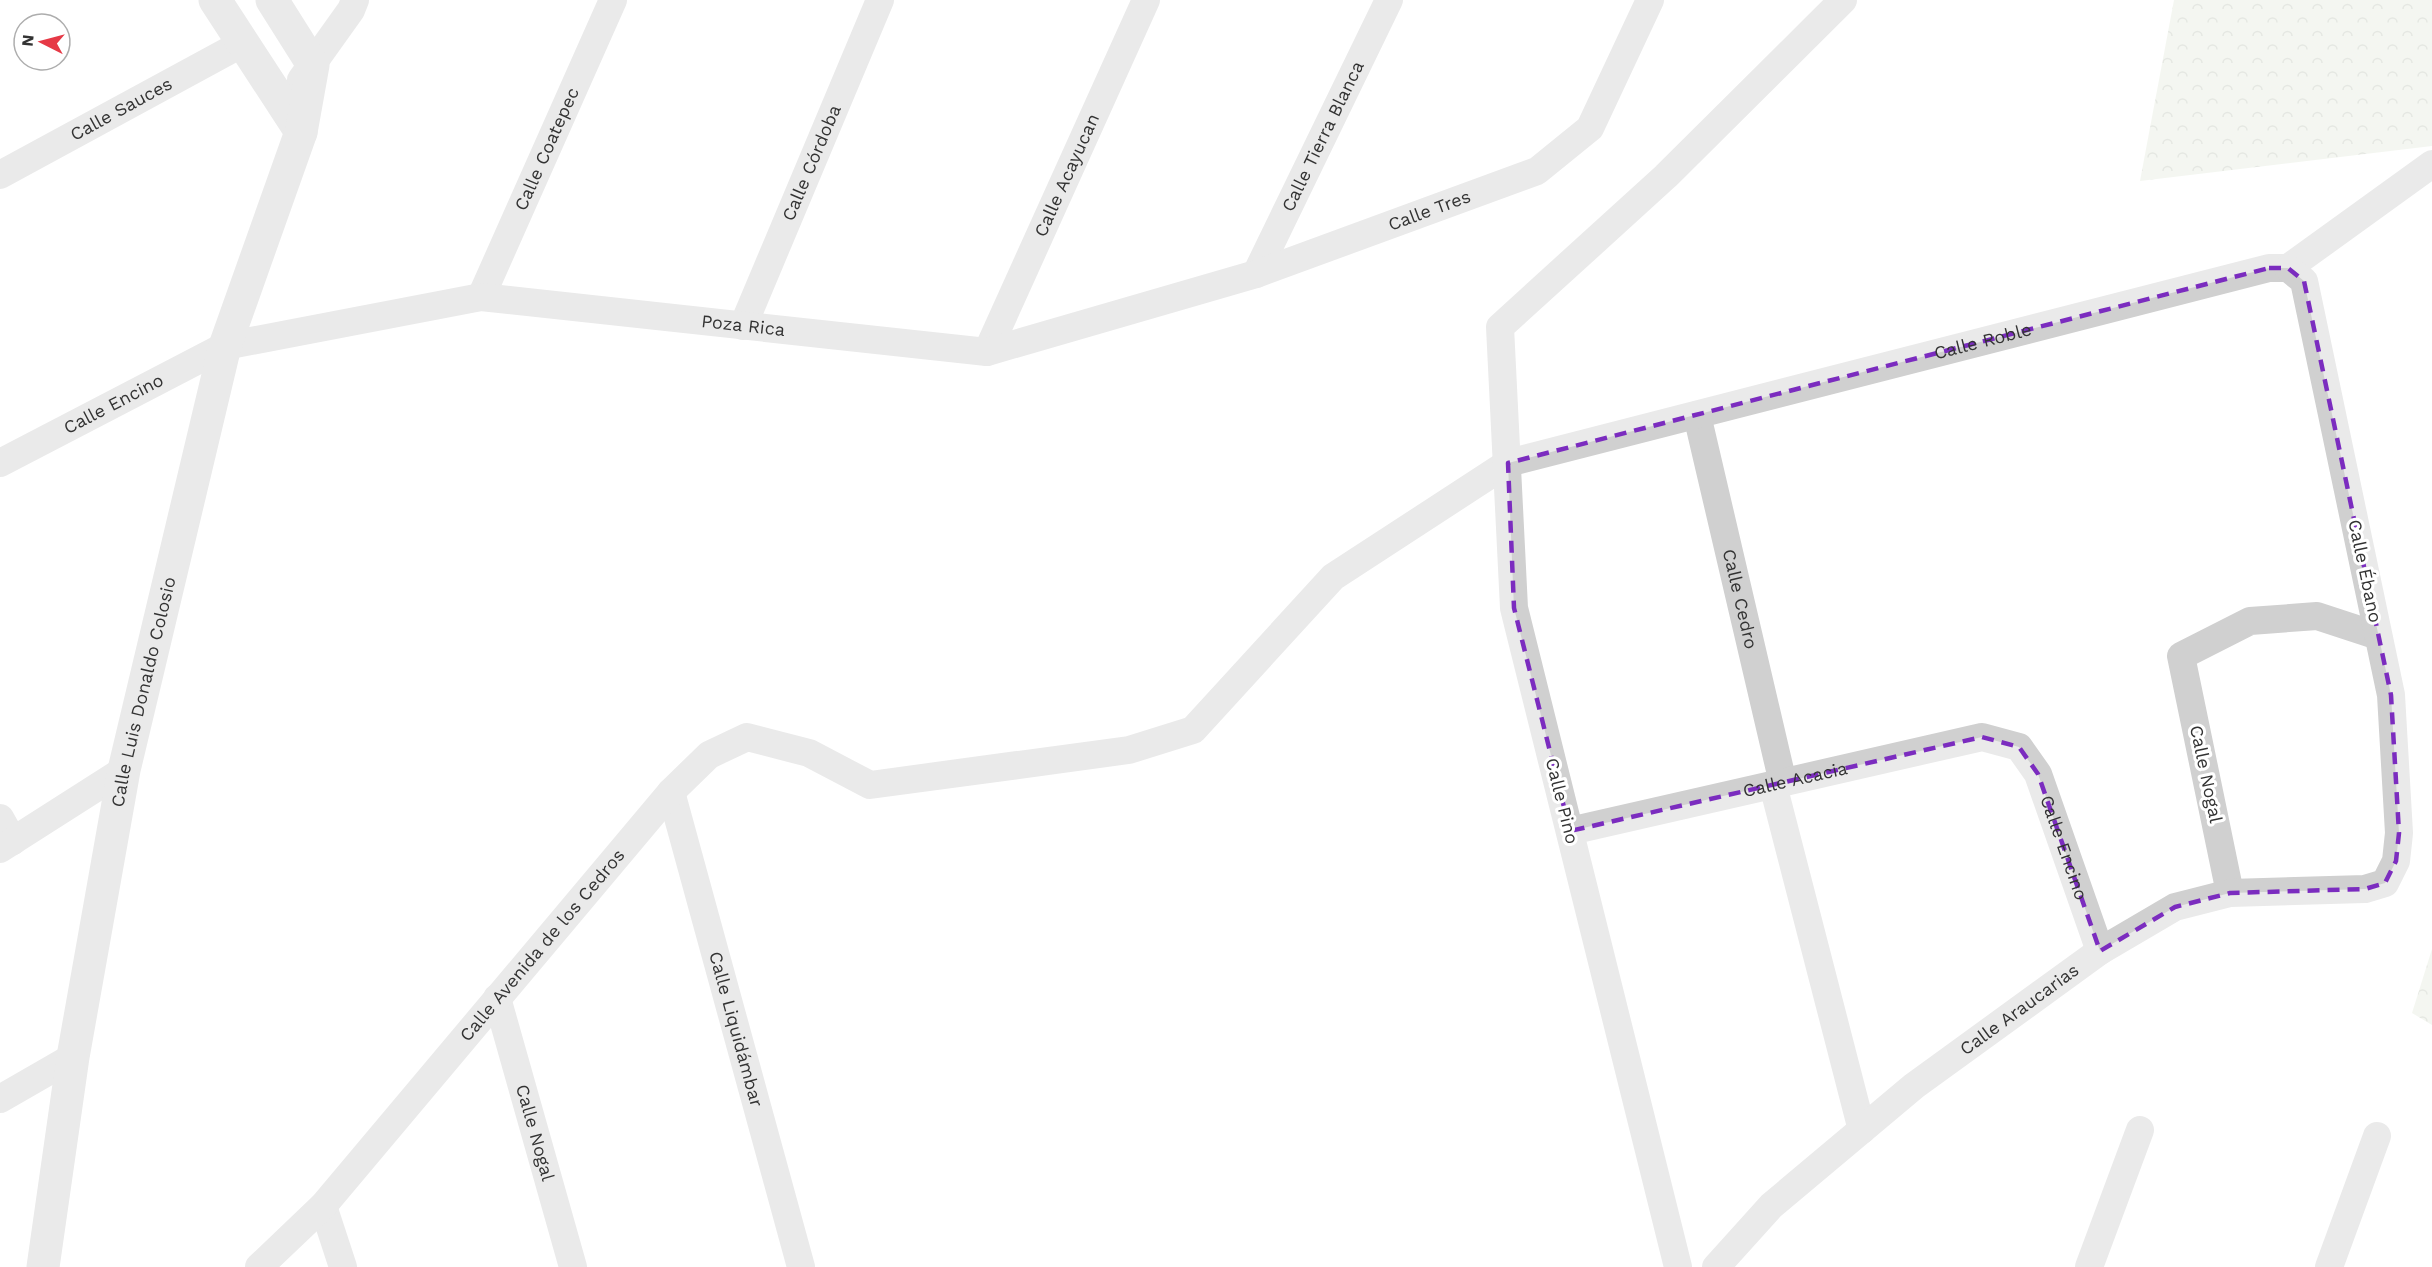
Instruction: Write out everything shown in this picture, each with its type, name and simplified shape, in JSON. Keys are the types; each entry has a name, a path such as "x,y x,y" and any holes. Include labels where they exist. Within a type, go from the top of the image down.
{"street":[{"path":"215,0 301,132"},
{"path":"272,0 313,65"},
{"path":"282,102 313,65 351,10 355,0"},
{"name":"Calle Coatepec","path":"481,297 613,0"},
{"name":"Calle Córdoba","path":"743,326 880,0"},
{"name":"Calle Acayucan","path":"987,352 1146,0"},
{"name":"Calle Tierra Blanca","path":"1256,274 1389,0"},
{"name":"Calle Tres","path":"1256,274 1537,171 1590,128 1650,0"},
{"name":"Calle Pino","path":"1678,1267 1514,608 1500,327 1666,176 1837,2"},
{"name":"Calle Sauces","path":"0,176 243,43"},
{"name":"Calle Luis Donaldo Colosio","path":"43,1267 74,1057 124,770 225,346 301,132 313,65"},
{"path":"2288,268 2432,164"},
{"name":"Calle Roble","path":"870,785 1129,750 1193,730 1333,577 1508,463 2269,268 2288,268"},
{"name":"Calle Ébano","path":"2288,268 2304,281 2391,695 2399,833 2396,861 2385,883"},
{"name":"Poza Rica","path":"225,346 481,297 987,352 1256,274"},
{"name":"Calle Encino","path":"0,464 225,346"},
{"name":"Calle Cedro","path":"1697,415 1778,784 1862,1130"},
{"name":"Calle Nogal","path":"2230,892 2181,656 2250,621 2318,616 2378,636"},
{"name":"Calle Acacia","path":"1570,831 1982,736 2019,747"},
{"name":"Calle Avenida de los Cedros","path":"259,1267 322,1206 671,792 709,754 747,737 809,753 870,785"},
{"name":"Calle Encino","path":"2019,747 2038,774 2100,951"},
{"path":"4,836 124,770"},
{"name":"Calle Liquidámbar","path":"671,792 801,1267"},
{"name":"Calle Araucarias","path":"1716,1267 1772,1206 1914,1086 2100,951 2175,907 2230,892 2365,889 2385,883"},
{"name":"Calle Nogal","path":"497,998 573,1267"},
{"path":"0,1099 74,1057"},
{"path":"2089,1267 2140,1130"},
{"path":"2329,1267 2377,1136"},
{"path":"322,1206 343,1267"}],"highlighted area":[{"path":"2269,268 2288,268 2304,281 2391,695 2399,833 2396,861 2385,883 2365,889 2230,893 2175,907 2100,951 2038,774 2019,747 1982,737 1570,831 1514,608 1508,463"}],"green space":[{"path":"2174,0 2432,0 2432,146 2140,181"},
{"path":"2432,949 2432,1025 2412,1013"}]}
